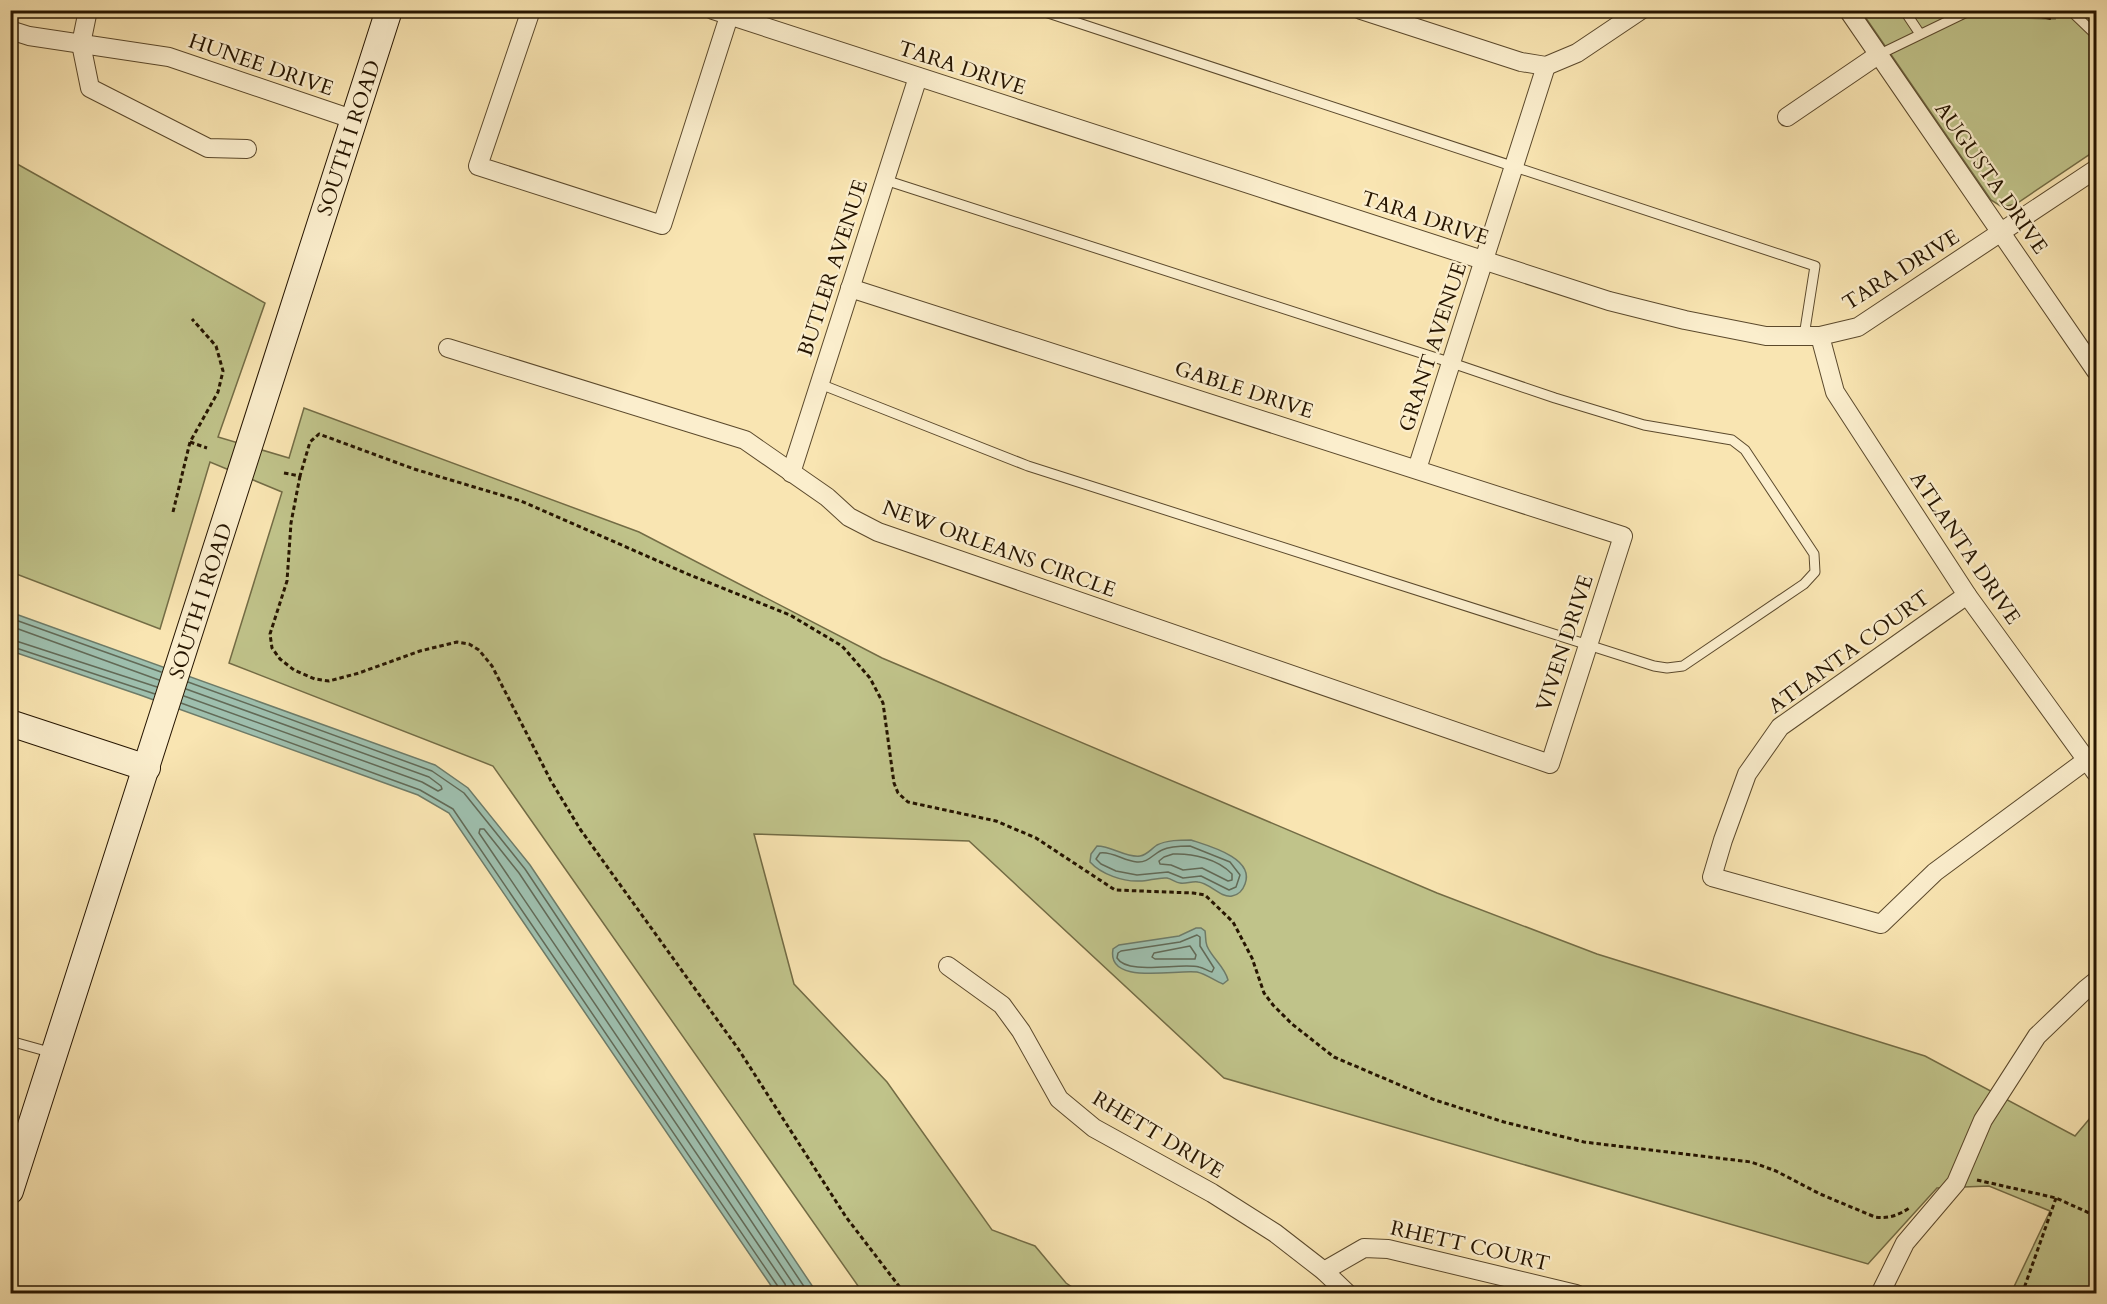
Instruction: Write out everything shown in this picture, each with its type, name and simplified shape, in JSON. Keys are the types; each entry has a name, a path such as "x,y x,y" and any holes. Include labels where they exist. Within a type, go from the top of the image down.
{"main road":[{"name":"SOUTH I ROAD","path":"10,1191 389,10"},
{"path":"10,723 147,768"}],"street":[{"path":"88,10 81,44 90,88 208,148 247,148"},
{"path":"531,10 478,166 662,225 725,12"},
{"path":"1361,10 1521,62 1546,66 1577,53 1641,10"},
{"name":"AUGUSTA DRIVE","path":"1848,10 2097,371"},
{"name":"TARA DRIVE","path":"725,12 918,77 1609,301 1685,320 1766,336 1812,336 1858,327 2097,170"},
{"name":"HUNEE DRIVE","path":"10,30 29,36 169,57 355,120"},
{"path":"1787,117 1878,55"},
{"name":"GRANT AVENUE","path":"1417,469 1546,66"},
{"name":"BUTLER AVENUE","path":"791,473 918,77"},
{"name":"GABLE DRIVE","path":"850,288 1623,536"},
{"name":"ATLANTA DRIVE","path":"1812,336 1835,392 1967,595 2092,766"},
{"name":"NEW ORLEANS CIRCLE","path":"448,348 746,440 827,497 849,517 878,532 1550,764"},
{"name":"VIVEN DRIVE","path":"1550,764 1623,536"},
{"name":"ATLANTA COURT","path":"1967,595 1780,727 1747,774 1712,877 1881,924 1935,872 2092,766"},
{"name":"RHETT DRIVE","path":"948,966 1002,1005 1021,1031 1059,1099 1094,1128 1212,1193 1275,1233 1348,1293"},
{"path":"1880,1293 1905,1243 1956,1183 1983,1120 2037,1036 2097,981"},
{"name":"RHETT COURT","path":"1324,1271 1364,1248 1388,1249 1576,1293"}],"lane":[{"path":"1039,10 1815,266 1812,336"},
{"path":"1904,10 1920,34"},
{"path":"1878,55 1971,10"},
{"path":"2070,10 2097,35"},
{"path":"820,384 1028,466 1654,666 1667,668 1683,666 1804,584 1815,572 1814,554 1744,450 1732,440 1644,425 1555,398 885,180"},
{"path":"10,1041 55,1053"}],"path":[{"path":"173,512 190,442 219,392 223,371 216,346 192,319"},
{"path":"905,1293 846,1217 739,1050 580,829 551,781 492,666 479,650 469,644 457,642 420,651 359,674 329,681 315,680 294,670 272,648 270,634 287,581 291,523 300,476 310,442 319,435 414,469 521,501 690,575 790,615 842,646 870,678 883,703 894,783 898,793 908,802 996,821 1036,838 1114,890 1205,895 1233,922 1252,958 1264,993 1273,1005 1292,1024 1334,1057 1435,1100 1504,1122 1584,1143 1751,1162 1776,1171 1820,1194 1875,1217 1897,1216 1916,1201"},
{"path":"190,442 207,448"},
{"path":"284,473 300,476"},
{"path":"1972,1179 2056,1198 2097,1216"},
{"path":"2022,1293 2056,1198"}],"green space":[{"path":"1861,11 2096,11 2096,150 2016,204 2002,207 1991,200"},
{"path":"10,160 265,303 218,437 289,458 304,408 639,532 882,658 1437,893 1597,954 1925,1056 2075,1136 2096,1111 2096,1293 2011,1293 2050,1211 1989,1186 1937,1188 1868,1264 1224,1078 969,841 754,834 794,984 887,1082 992,1230 1035,1246 1066,1283 1081,1293 863,1293 493,766 229,663 282,492 210,462 160,629 11,572"}],"water":[{"path":"10,612 435,765 468,788 530,865 817,1293 776,1293 449,813 418,795 11,651"},
{"path":"1191,840 1219,850 1237,860 1246,875 1245,884 1240,892 1228,896 1202,883 1178,883 1167,878 1127,880 1106,874 1090,862 1091,854 1097,846 1140,856 1161,843"},
{"path":"1196,928 1205,931 1207,946 1228,980 1223,984 1197,972 1131,972 1120,968 1114,960 1113,949 1119,945 1179,936"}],"building":[{"path":"2017,10 2052,10 2050,19 2017,12"}]}
